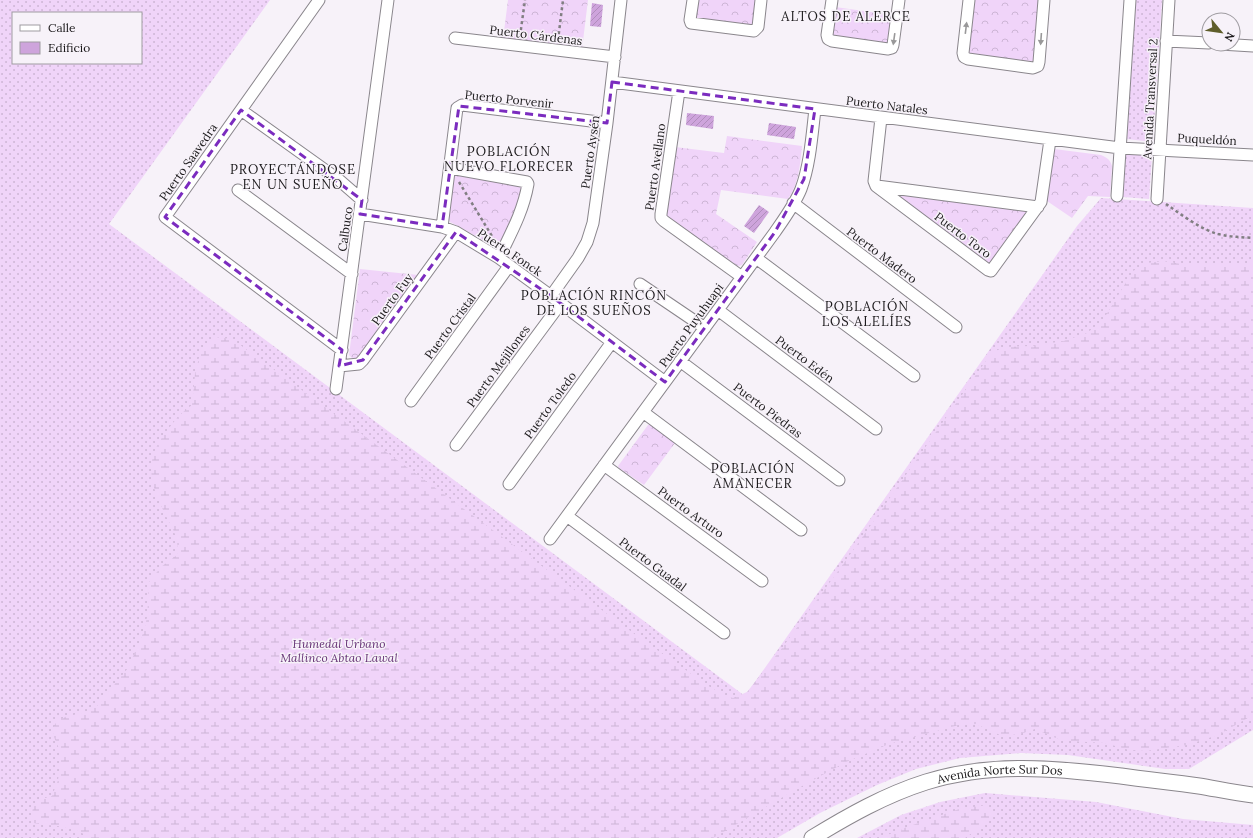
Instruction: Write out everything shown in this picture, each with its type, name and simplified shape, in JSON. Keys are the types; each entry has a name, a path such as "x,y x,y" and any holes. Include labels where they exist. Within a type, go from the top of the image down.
{"main road":[{"name":"Avenida Norte Sur Dos","path":"812,838 853,814 903,790 927,782 976,771 1009,768 1060,769 1201,786"},
{"path":"1201,786 1253,785"},
{"path":"1201,786 1253,795"}],"street":[{"name":"Puerto Saavedra","path":"319,0 165,217 342,350"},
{"name":"Calbuco","path":"336,389 388,0"},
{"name":"Puerto Aysén","path":"551,296 578,258 590,233 607,123 621,0"},
{"path":"693,0 690,20 691,23 754,31 758,27 762,0"},
{"path":"832,0 827,35 828,39 832,41 888,49 892,48 893,45 899,0"},
{"path":"969,0 963,53 964,57 1033,68 1038,66 1040,62 1044,0"},
{"path":"1117,196 1130,0"},
{"name":"Avenida Transversal 2","path":"1157,199 1169,0"},
{"name":"Puerto Cárdenas","path":"455,38 615,57"},
{"path":"1166,41 1201,43"},
{"path":"1241,45 1253,46"},
{"name":"Puerto Natales","path":"612,82 1050,140 1120,148 1160,150"},
{"name":"Puerto Avellano","path":"679,91 660,214 661,218 742,277"},
{"name":"Puerto Porvenir","path":"442,227 457,108 462,105 607,123"},
{"name":"Puerto Puyuhuapi","path":"550,539 756,258 793,203 800,191 804,179 815,109"},
{"path":"241,110 339,180 362,200"},
{"path":"881,118 874,182 876,186 1038,207"},
{"name":"Puerto Toro","path":"876,186 990,271 1041,202 1050,140"},
{"name":"Puqueldón","path":"1160,150 1253,155"},
{"path":"450,168 527,182 526,199 520,217 500,256"},
{"path":"238,190 352,274"},
{"name":"Puerto Madero","path":"793,203 956,327"},
{"name":"Puerto Fonck","path":"360,214 442,227 456,232 500,256 509,266 561,303 665,382"},
{"name":"Puerto Fuy","path":"340,366 359,364 363,360 456,232"},
{"path":"756,258 914,376"},
{"name":"Puerto Cristal","path":"411,401 509,266"},
{"path":"640,284 705,328"},
{"name":"Puerto Mejillones","path":"456,445 561,303"},
{"name":"Puerto Edén","path":"718,310 876,429"},
{"name":"Puerto Toledo","path":"509,484 612,342"},
{"name":"Puerto Piedras","path":"680,361 839,480"},
{"path":"643,412 801,530"},
{"name":"Puerto Arturo","path":"604,465 762,581"},
{"name":"Puerto Guadal","path":"567,516 724,633"}],"path":[{"path":"519,46 525,0"},
{"path":"556,50 563,0"},
{"path":"450,168 494,239 500,256"},
{"path":"1157,199 1217,234 1253,238"}],"highlighted area":[{"path":"612,82 815,109 804,179 775,232 665,382 551,296 456,232 363,360 339,366 342,350 165,217 241,110 362,200 360,214 442,227 459,106 607,123"}],"green space":[{"name":"Humedal Urbano Mallinco Abtao Lawal","path":"0,0 270,0 109,224 745,696 1077,226 1101,198 1253,208 1253,730 1189,769 1165,769 1068,755 1021,753 960,758 916,769 877,785 820,813 777,838 0,838"},
{"path":"508,0 588,0 582,49 503,39"},
{"path":"697,0 757,0 753,26 697,19 695,15"},
{"path":"974,0 1039,0 1035,59 1030,63 968,53"},
{"path":"1136,0 1162,0 1153,142 1127,139"},
{"path":"835,7 893,15 889,42 887,44 833,36 831,31"},
{"path":"727,136 802,146 797,180 788,199 721,190 716,214 757,242 742,265 739,266 669,219 666,215 675,147 724,153"},
{"path":"1054,149 1101,155 1108,159 1112,166 1110,197 1088,196 1072,218 1047,201"},
{"path":"1126,154 1152,156 1149,199 1123,197"},
{"path":"456,173 521,184 524,193 499,247 490,244 450,222 448,218 454,175"},
{"path":"905,192 1024,209 1027,212 1027,216 994,262 989,264 985,263 901,199 901,195"},
{"name":"Humedal Urbano Mallinco Abtao Lawal","path":"1163,261 1188,265 1253,265 1253,715 1218,735 1187,745 1146,751 1129,750 1105,743 1058,739 1035,729 1020,734 1002,736 976,724 959,725 889,744 846,762 713,838 85,838 85,835 73,829 34,823 32,813 34,806 42,799 52,796 58,780 61,759 58,746 53,735 54,726 57,721 65,717 90,711 98,705 128,668 144,631 147,617 149,582 161,567 177,555 175,535 154,488 151,469 152,459 161,439 168,429 179,416 192,405 195,374 201,349 215,337 232,339 640,638 710,687 733,698 747,692 782,648 854,549 992,352 1006,347 1031,346 1064,341 1087,333 1103,320 1133,271 1147,263"},
{"path":"360,269 418,275 359,358 354,360 349,355"},
{"path":"648,425 652,425 675,443 644,485 618,466"},
{"path":"985,793 1096,802 1183,819 1253,825 1253,838 857,838 901,815 940,802"},
{"path":"987,805 991,810 992,819 965,838 880,838 959,809"}],"building":[{"path":"592,3 603,5 601,27 590,26"},
{"path":"687,113 714,116 713,129 686,125"},
{"path":"769,123 796,127 794,139 767,135"},
{"path":"759,205 769,212 754,233 744,226"}],"district":[{"name":"ALTOS DE ALERCE","path":"846,16"},
{"name":"POBLACIÓN NUEVO FLORECER","path":"509,158"},
{"name":"PROYECTÁNDOSE EN UN SUEÑO","path":"293,176"},
{"name":"POBLACIÓN RINCÓN DE LOS SUEÑOS","path":"594,302"},
{"name":"POBLACIÓN LOS ALELÍES","path":"867,314"},
{"name":"POBLACIÓN AMANECER","path":"753,476"}]}
